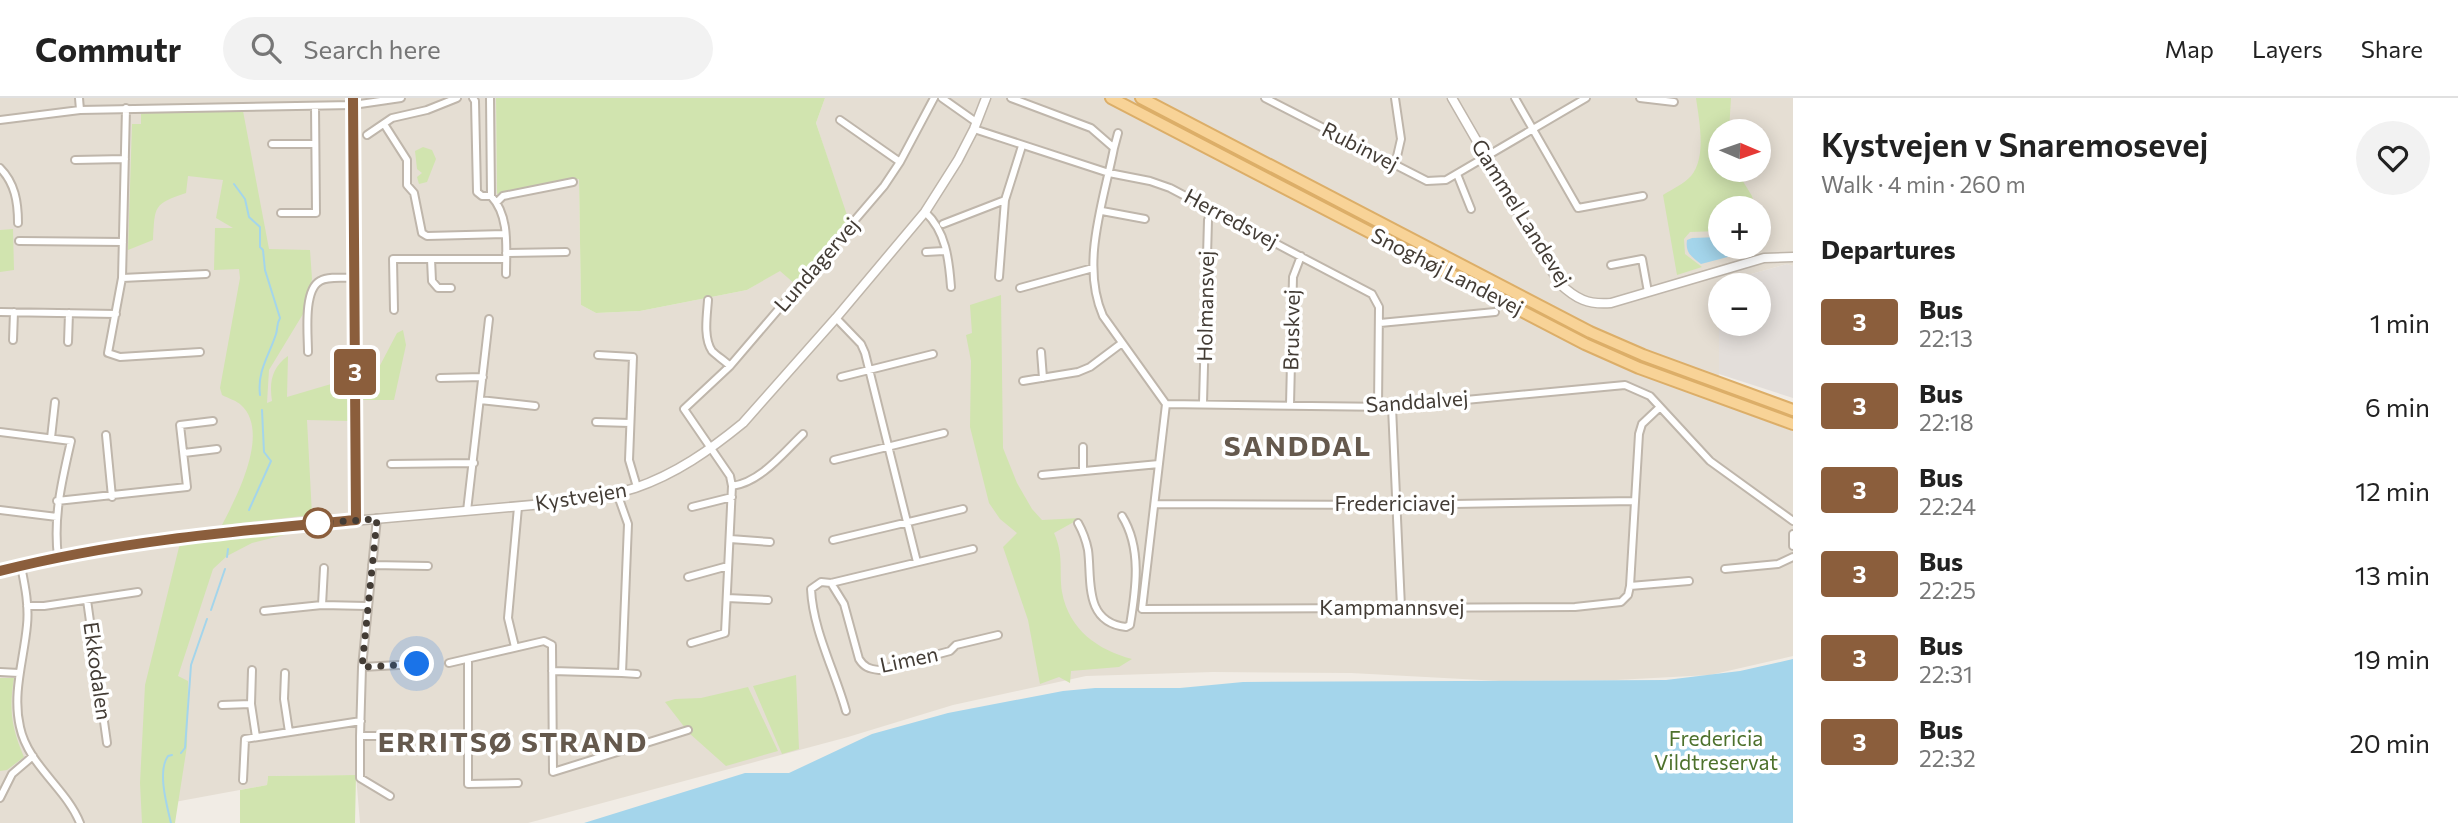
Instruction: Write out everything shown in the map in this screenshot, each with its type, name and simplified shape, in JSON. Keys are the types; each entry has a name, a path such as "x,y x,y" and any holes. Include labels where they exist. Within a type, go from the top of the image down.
{"main road":[{"name":"Snoghøj Landevej","path":"1111,98 1586,344 1661,376 1793,424"},
{"name":"Snoghøj Landevej","path":"1140,98 1590,332 1643,355 1793,410"}],"street":[{"path":"79,98 80,110"},
{"path":"155,98 155,108"},
{"path":"229,98 229,108"},
{"path":"0,120 80,110 315,106 401,98"},
{"path":"367,135 403,114 428,110 436,102 457,98"},
{"path":"473,98 477,192 494,199 573,182"},
{"path":"489,98 494,199 504,219 506,274"},
{"name":"Lundagervej","path":"711,449 684,409 730,366 884,186 901,162 934,98"},
{"name":"Herredsvej","path":"942,98 975,126 1022,146 1109,173 1170,188 1372,294 1379,307 1380,323 1378,406"},
{"path":"1012,98 1091,128 1114,148"},
{"name":"Rubinvej","path":"1265,98 1427,181 1446,180 1586,98"},
{"path":"1395,98 1401,139 1395,164"},
{"name":"Gammel Landevej","path":"1452,98 1559,283 1583,302 1611,303 1764,258 1793,257"},
{"path":"1515,98 1578,208 1643,196"},
{"path":"1640,98 1674,102"},
{"name":"Kystvejen","path":"0,571 58,557 184,536 577,501 637,487 682,467 743,424 925,212 944,184 975,126 985,99"},
{"path":"353,102 356,520"},
{"path":"281,213 316,213 315,106"},
{"path":"126,108 122,278 108,353 120,356 200,352"},
{"path":"840,120 901,162"},
{"path":"384,124 407,160 407,184 414,193 422,233 427,236 505,234"},
{"path":"1118,133 1093,268 1097,303 1102,316 1166,404 1149,552 1136,553"},
{"path":"272,144 315,144"},
{"path":"999,277 1005,200 1022,146"},
{"path":"75,159 125,159"},
{"path":"0,168 12,185 18,207 18,223"},
{"path":"1457,174 1471,209"},
{"path":"943,224 1005,200"},
{"name":"Holmansvej","path":"1203,403 1208,220 1213,210"},
{"path":"1102,211 1145,219"},
{"path":"925,212 935,222 943,240 944,251 948,256 951,287"},
{"path":"19,242 123,242"},
{"path":"926,252 944,251"},
{"path":"394,310 393,259 566,252"},
{"name":"Bruskvej","path":"1290,405 1293,277 1301,257"},
{"path":"430,259 432,281 438,288 451,288"},
{"path":"1611,265 1642,259 1648,292"},
{"path":"1020,288 1093,268"},
{"path":"122,278 206,274"},
{"path":"308,352 307,310 314,285 322,279 354,278"},
{"path":"708,300 709,344 712,351 730,366"},
{"path":"0,312 117,314"},
{"path":"13,340 14,312"},
{"path":"1380,323 1495,312"},
{"path":"68,342 69,313"},
{"path":"836,318 861,344 917,562"},
{"path":"467,511 489,319"},
{"path":"1023,381 1078,372 1090,367 1122,343"},
{"path":"1041,352 1043,378"},
{"path":"841,377 933,354"},
{"path":"598,355 633,356 629,460 637,487"},
{"path":"440,378 483,377"},
{"name":"Sanddalvej","path":"1166,404 1392,407 1625,385 1650,396 1710,461 1793,521"},
{"path":"480,400 535,406"},
{"path":"51,438 55,402"},
{"path":"1392,407 1401,607"},
{"path":"1660,407 1642,424 1639,433 1630,586 1689,581"},
{"path":"57,501 112,497 187,486 180,425 213,421"},
{"path":"596,422 630,423"},
{"path":"0,432 71,441 57,501 58,557"},
{"path":"834,460 944,433"},
{"path":"732,486 746,484 771,465 803,434"},
{"path":"106,435 112,497"},
{"path":"1083,447 1083,471"},
{"path":"184,453 217,449"},
{"path":"691,643 725,633 732,486 730,476 711,449"},
{"path":"391,464 474,463"},
{"path":"1042,475 1159,464"},
{"path":"617,493 628,524 622,673"},
{"path":"692,507 732,497"},
{"name":"Fredericiavej","path":"1155,504 1396,505 1635,501"},
{"path":"515,647 509,618 518,506"},
{"path":"833,540 963,509"},
{"path":"0,510 57,517"},
{"path":"1078,523 1088,551 1088,581 1094,603 1104,618 1120,627 1126,627 1130,625 1136,553 1129,527 1122,516"},
{"path":"377,519 362,667 360,778 390,796"},
{"path":"1793,534 1793,546"},
{"path":"730,539 770,542"},
{"path":"845,711 837,679 823,647 811,589 821,582 831,583 973,549"},
{"name":"Kampmannsvej","path":"1149,552 1142,609 1576,607 1621,602 1628,595 1630,586"},
{"path":"1725,569 1778,564 1793,557"},
{"path":"372,565 428,566"},
{"path":"21,566 27,625 17,697 19,722 25,745 64,796 80,823"},
{"path":"688,577 728,566"},
{"path":"322,605 324,568"},
{"name":"Limen","path":"831,583 844,604 859,659 864,666 871,669 879,670 950,652 956,645 998,635"},
{"name":"Ekkodalen","path":"27,606 138,592"},
{"path":"727,598 768,600"},
{"name":"Ekkodalen","path":"87,600 107,743"},
{"path":"264,611 322,605 368,606"},
{"path":"449,663 515,647 549,642 552,645 553,772 688,730"},
{"path":"468,659 468,784 518,783"},
{"path":"362,667 417,664"},
{"path":"252,670 251,704 256,737"},
{"path":"552,671 637,674"},
{"path":"0,672 19,673"},
{"path":"285,673 285,712 289,732"},
{"path":"222,705 251,704"},
{"path":"243,780 245,739 361,720"},
{"path":"360,736 390,736"},
{"path":"0,798 12,774 33,756"}],"shaded area":[{"path":"0,98 496,98 497,194 579,179 581,305 596,313 640,311 747,290 780,270 795,283 848,221 816,123 825,98 1793,98 1793,266 1787,264 1755,273 1708,273 1708,336 1719,336 1719,374 1711,401 1793,431 1793,656 1710,675 1616,680 1500,681 1351,673 1213,672 1086,676 953,705 848,737 528,823 360,823 356,775 268,776 267,785 142,808 142,823 0,823"},
{"path":"1787,264 1793,266 1793,398 1719,374 1719,336 1771,336 1771,273 1755,273"}],"green space":[{"path":"496,98 825,98 816,123 849,221 795,284 780,271 747,290 640,311 596,313 581,305 579,179 497,194"},
{"path":"1696,98 1731,98 1730,119 1708,119 1708,182 1743,182 1752,196 1708,196 1708,231 1690,232 1684,239 1685,254 1702,267 1677,275 1663,195 1685,181 1696,168 1700,149"},
{"path":"243,111 269,249 310,250 312,279 303,314 269,370 267,403 272,401 271,388 275,370 288,356 287,397 348,379 349,421 307,420 312,515 222,525 248,465 253,431 249,417 241,405 222,395 220,388 240,278 239,269 214,270 215,228 233,228 216,218 223,180 188,176 186,193 167,200 158,208 153,240 128,250 132,124 141,124 141,113"},
{"path":"423,147 432,150 436,159 427,182 419,184 417,177 422,173 417,169 415,151"},
{"path":"13,229 14,270 0,272 0,230"},
{"path":"1001,295 1003,448 1017,483 1032,509 1042,520 1081,518 1054,533 1060,556 1062,592 1071,617 1078,628 1097,644 1132,659 1119,667 1071,671 1070,683 1059,677 1040,684 1028,620 1003,547 1017,533 1000,519 989,503 970,427 971,361 966,335 972,333 970,305"},
{"path":"403,330 406,345 394,400 361,400 362,379 376,373 397,333"},
{"path":"288,534 252,543 227,556 213,569 178,676 188,681 187,746 175,823 142,823 140,783 145,685 180,543"},
{"path":"796,675 799,749 782,754 753,686"},
{"path":"0,678 14,678 12,718 24,757 7,770 0,771"},
{"path":"748,687 778,751 726,766 689,733 665,702 701,698"},
{"path":"356,775 355,823 240,823 240,790 267,785 268,776"}],"water":[{"path":"1708,237 1708,259 1720,259 1701,264 1688,251 1687,240"},
{"name":"Fredericia Vildtreservat","path":"1793,659 1793,823 584,823 745,773 789,773 872,734 948,713 1063,691 1095,688 1180,688 1243,682 1666,680 1740,671"}],"waterway":[{"path":"234,184 245,199 249,217 260,227 260,247 263,250 265,270 280,318 262,371 260,395"},
{"path":"249,510 271,461 264,452 262,410"},
{"path":"227,557 228,549"},
{"path":"211,610 225,569"},
{"path":"181,753 185,748 191,665 207,619"},
{"path":"171,823 165,798 163,770 168,756 172,755"}],"bus line":[{"name":"3","path":"0,571 127,544 356,520 353,98"}],"district":[{"name":"SANDDAL","path":"1298,446"},
{"name":"ERRITSØ STRAND","path":"513,742"}],"route":[{"path":"318,523 377,519 362,667 417,664"}]}
